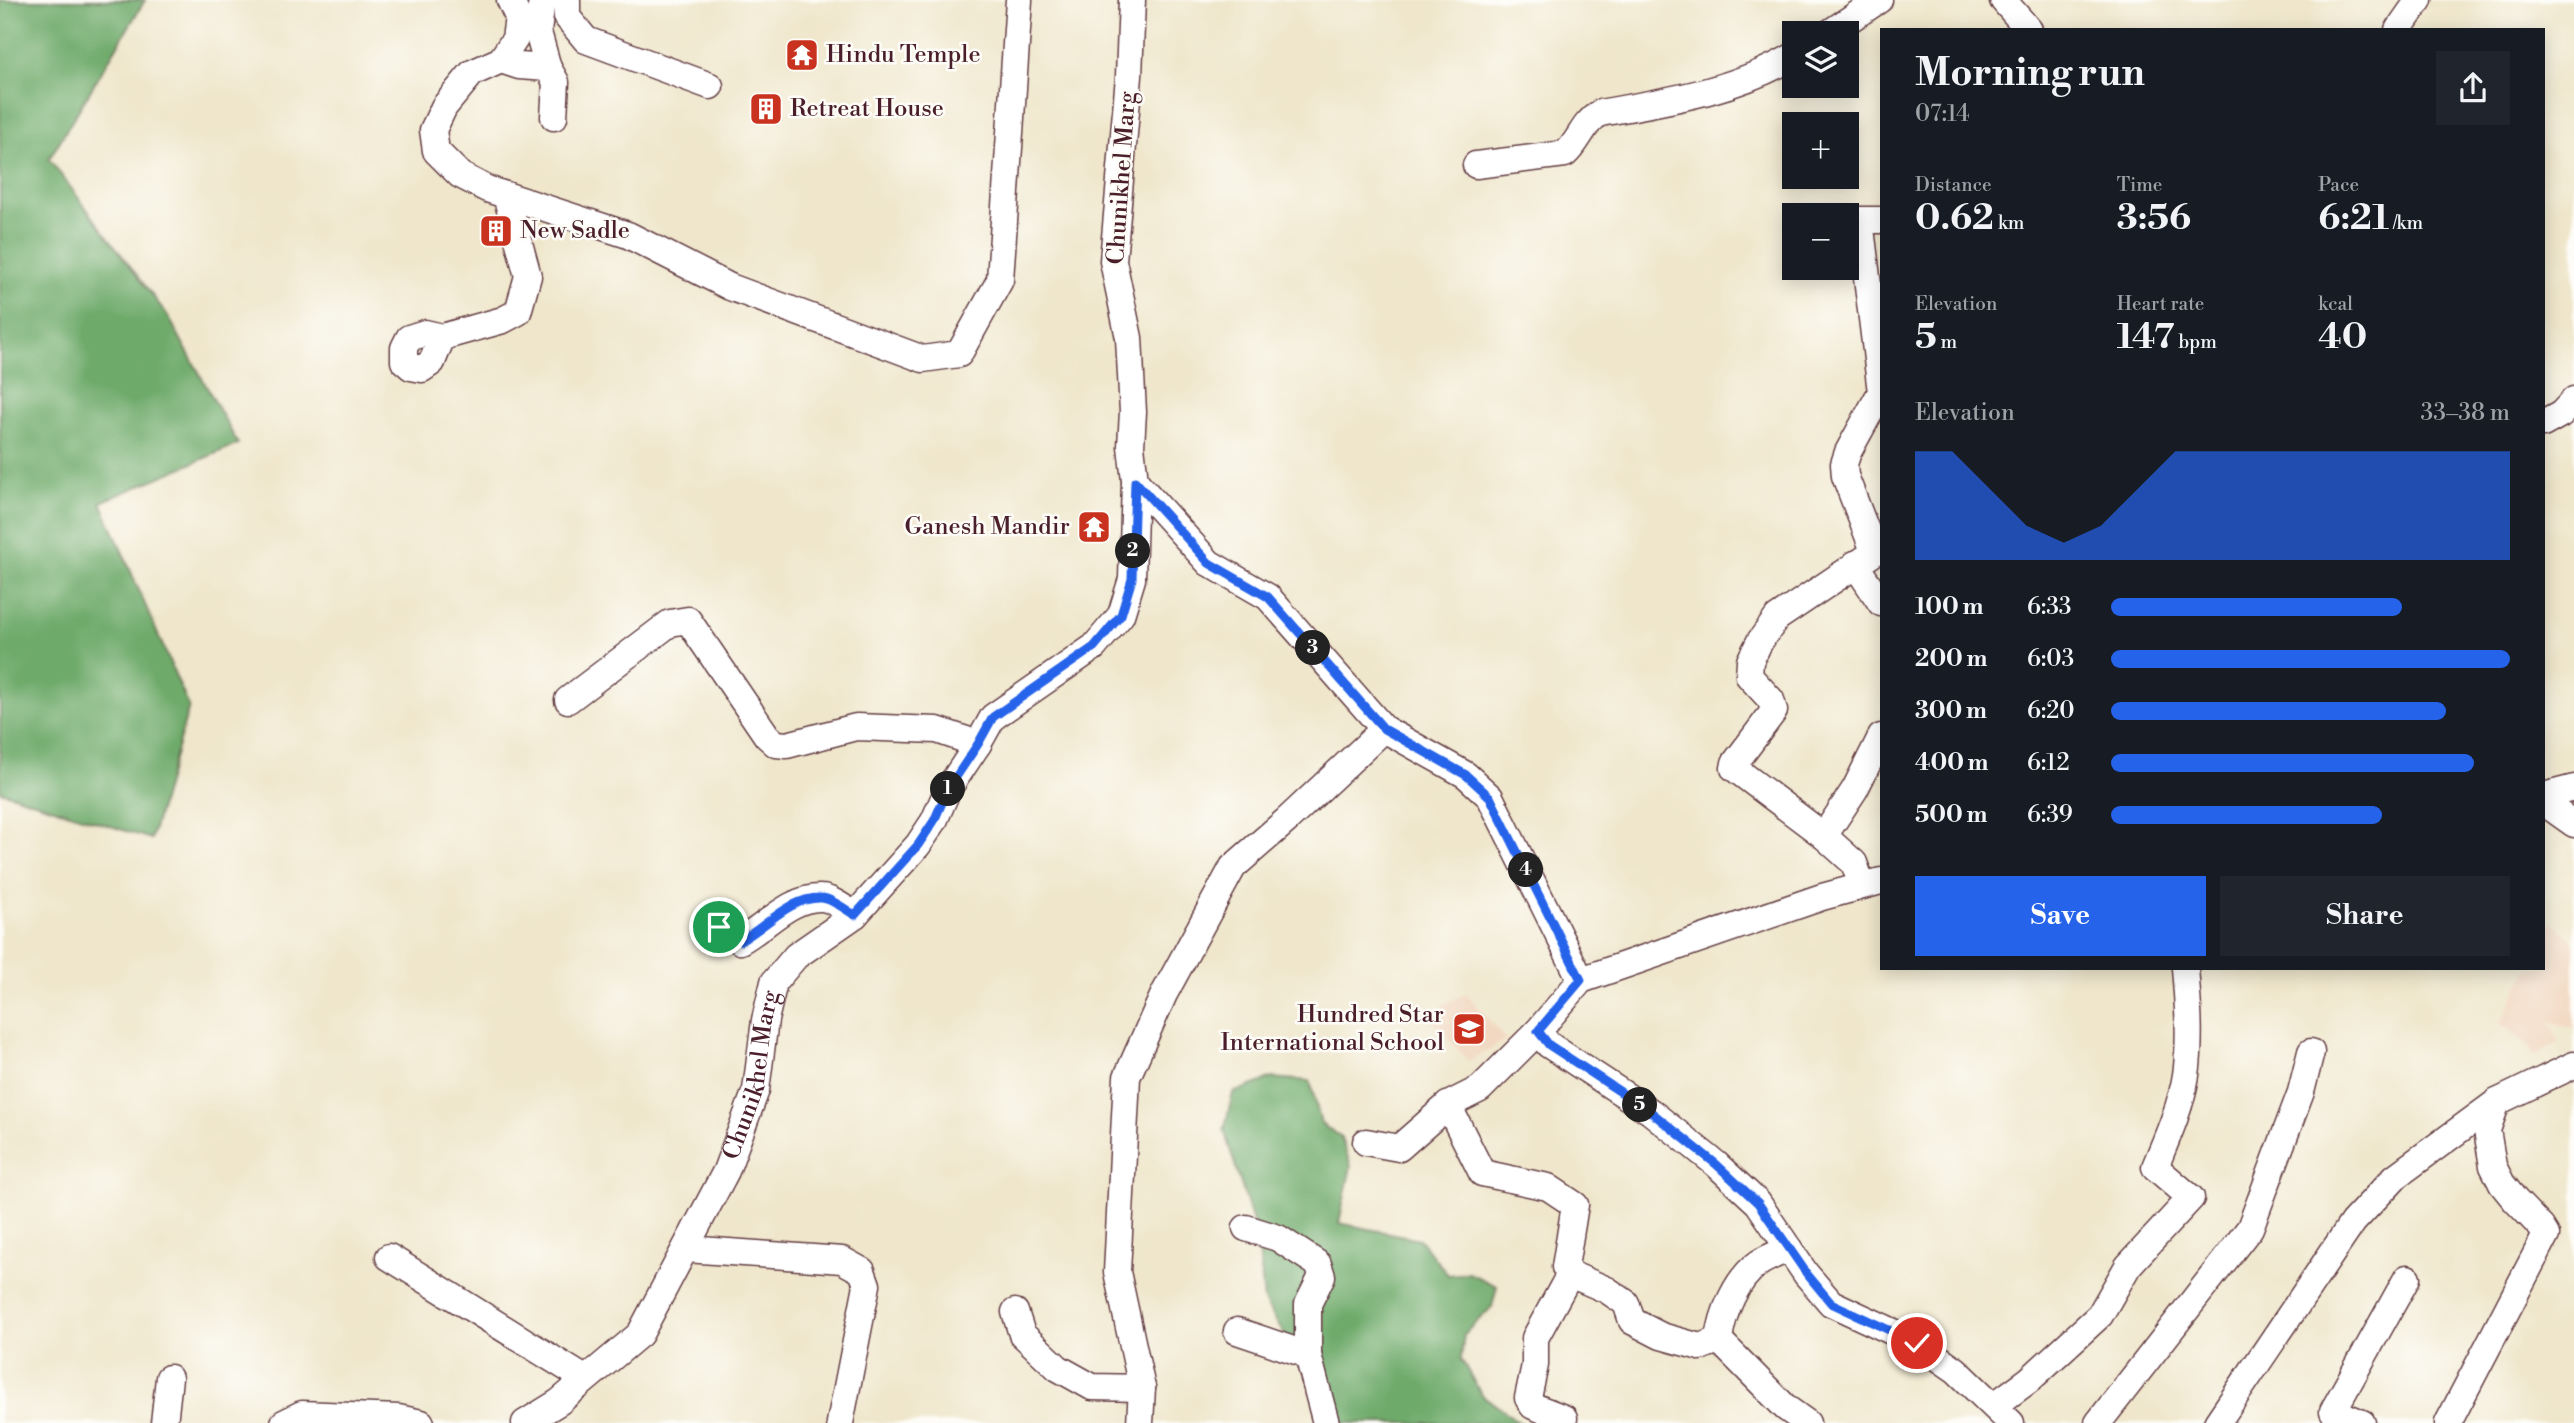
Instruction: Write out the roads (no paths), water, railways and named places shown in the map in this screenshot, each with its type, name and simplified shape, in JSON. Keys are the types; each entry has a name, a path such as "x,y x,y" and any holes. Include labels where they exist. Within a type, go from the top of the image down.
{"street":[{"path":"510,0 518,17 515,39 500,60 472,73 444,107 433,130 436,151 460,175 506,195 628,235 730,287 923,359 959,354 1000,280 1019,0"},
{"path":"542,0 538,32 548,68 556,82 554,117"},
{"path":"567,0 567,17 586,40 710,86"},
{"name":"Chunikhel Marg","path":"525,1423 559,1402 640,1334 726,1171 756,1090 765,1020 774,982 796,956 855,915 918,845 934,821 948,789 993,717 1094,647 1121,615 1132,579 1135,481 1131,446 1133,412 1129,338 1113,261 1129,76 1132,0"},
{"path":"1847,21 1879,0"},
{"path":"2003,0 2027,28"},
{"path":"2399,28 2418,0"},
{"path":"500,60 519,66 548,68"},
{"path":"1476,165 1565,154 1572,148 1589,120 1600,113 1695,96 1782,61"},
{"path":"442,337 503,320 518,312 528,276 506,195"},
{"path":"1880,220 1860,220 1880,384"},
{"path":"1880,394 1844,464 1845,476 1870,554 1880,599"},
{"path":"2545,423 2561,414 2574,400"},
{"path":"1135,481 1209,563 1268,597 1384,729 1466,775 1490,797 1581,980"},
{"path":"1366,1142 1399,1148 1448,1105 1480,1089 1538,1031 1581,980 1872,883 1824,836 1734,768 1774,711 1771,700 1749,676 1750,661 1760,641 1777,618 1791,606 1870,554"},
{"path":"568,700 670,623 688,620 767,736 776,744 787,745 856,727 937,730 978,744"},
{"path":"1140,1423 1142,1388 1117,1272 1127,1077 1164,994 1233,867 1384,729"},
{"path":"1824,836 1855,789 1880,739"},
{"path":"2545,804 2574,788"},
{"path":"2545,806 2574,824"},
{"path":"716,923 740,941 796,902 823,897 855,915"},
{"path":"1538,1031 1549,1045 1651,1112 1716,1164 1758,1203 1831,1303 1917,1343 1956,1370 2003,1414 2029,1380 2100,1315 2128,1266 2190,1198 2155,1167 2173,1122 2186,1077 2190,1029 2185,970"},
{"path":"2098,1423 2250,1228 2301,1092 2311,1052"},
{"path":"2217,1423 2353,1222 2395,1177 2497,1102 2574,1065"},
{"path":"2448,1423 2546,1235 2502,1184 2493,1166 2487,1130 2497,1102"},
{"path":"1448,1105 1482,1173 1548,1186 1575,1205 1565,1267 1570,1274 1607,1290 1626,1303 1632,1321 1661,1335 1700,1348 1718,1340"},
{"path":"1246,1228 1279,1238 1318,1264 1322,1276 1308,1304 1308,1355 1326,1423"},
{"path":"686,1249 842,1260 862,1271 867,1285 840,1423"},
{"path":"1718,1340 1721,1322 1736,1290 1757,1264 1789,1249"},
{"path":"389,1257 586,1379"},
{"path":"1564,1418 1533,1406 1528,1398 1535,1365 1535,1338 1570,1274"},
{"path":"2362,1423 2329,1417 2407,1278"},
{"path":"1015,1312 1022,1334 1058,1368 1092,1387 1142,1388"},
{"path":"1237,1331 1308,1355"},
{"path":"1718,1340 1786,1408 1807,1423"},
{"path":"164,1423 169,1378"},
{"path":"284,1423 302,1414 398,1418 421,1423"}],"place":[{"name":"Hindu Temple","path":"802,55"},
{"name":"Retreat House","path":"766,109"},
{"name":"New Sadle","path":"496,231"},
{"name":"Ganesh Mandir","path":"1094,527"},
{"name":"Hundred Star International School","path":"1469,1029"}]}
